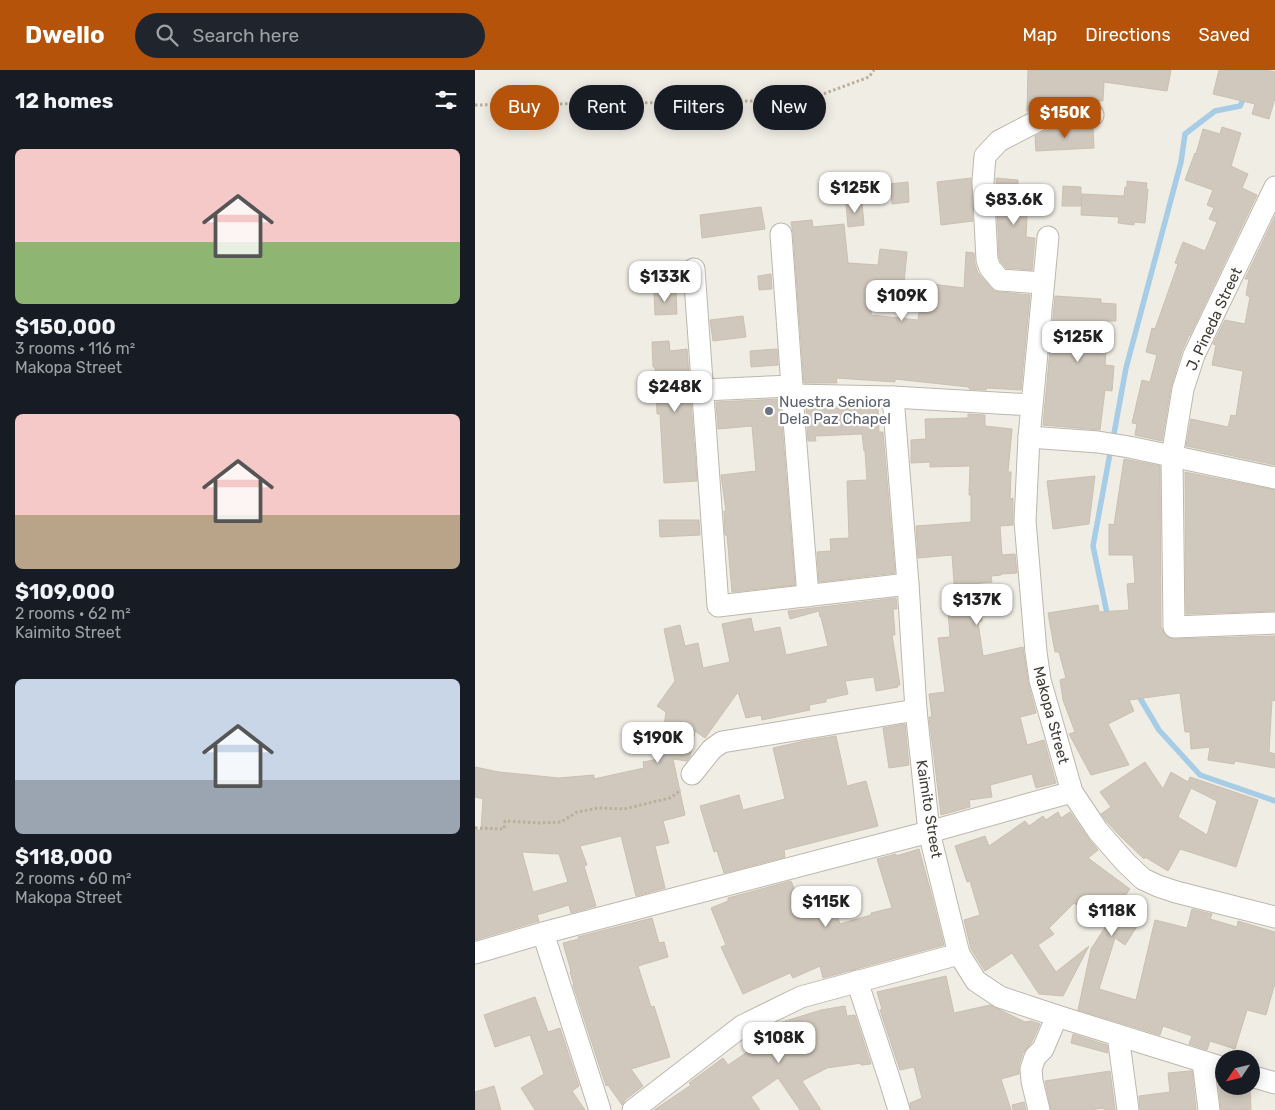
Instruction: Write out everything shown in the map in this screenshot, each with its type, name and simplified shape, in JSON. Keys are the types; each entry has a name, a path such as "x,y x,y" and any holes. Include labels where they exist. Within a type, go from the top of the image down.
{"street":[{"path":"1043,283 1000,280 990,268 987,260 983,181 985,156 999,141 1049,115 1093,115"},
{"name":"J. Pineda Street","path":"1275,188 1195,355 1183,389 1173,457 1174,627 1275,623"},
{"path":"781,234 808,596"},
{"name":"Makopa Street","path":"1048,237 1029,437 1025,521 1040,680 1072,792 1098,831 1125,863 1143,879 1176,892 1275,917"},
{"path":"694,269 719,606 908,584"},
{"path":"703,390 792,390 893,398 1032,405"},
{"name":"Kaimito Street","path":"893,398 916,710 929,832 959,954 976,981 1000,997 1215,1065"},
{"path":"1029,437 1098,442 1129,447 1275,478"},
{"path":"692,774 712,749 723,742 916,710"},
{"path":"475,953 543,933 929,832 1072,792"},
{"path":"543,933 600,1110"},
{"path":"633,1110 743,1026 801,997 959,954"},
{"path":"857,981 899,1110"},
{"path":"1039,1110 1031,1070 1035,1057 1043,1048 1057,1016"},
{"path":"1118,1034 1128,1110"},
{"path":"1203,1062 1209,1110"},
{"path":"1260,1079 1275,1083"}],"path":[{"path":"475,105 807,100 869,77 874,70"},
{"path":"475,828 504,829 505,821 561,822 577,812 599,808 624,809 671,798 684,788 692,774"}],"building":[{"path":"1028,70 1171,70 1167,91 1104,82 1103,101 1049,103 1027,111"},
{"path":"1219,70 1266,70 1275,72 1275,98 1269,119 1252,114 1255,104 1213,94"},
{"path":"1222,127 1241,133 1231,166 1248,174 1242,188 1257,195 1182,351 1171,387 1162,441 1135,435 1137,424 1132,423 1142,380 1150,382 1157,355 1146,352 1152,328 1155,329 1178,264 1175,263 1183,242 1205,251 1217,222 1209,219 1214,208 1207,205 1213,190 1185,180 1196,154 1203,129 1220,134"},
{"path":"1052,128 1093,128 1094,148 1036,151 1035,136"},
{"path":"971,178 973,221 941,225 937,182"},
{"path":"996,178 1018,180 1018,185 1025,185 1025,194 1028,194 1026,237 1035,238 1032,270 1006,268 999,257"},
{"path":"1127,181 1147,183 1145,223 1134,222 1134,225 1118,223 1119,217 1081,215 1082,194 1124,196"},
{"path":"908,182 909,202 892,204 890,184"},
{"path":"1063,186 1081,187 1081,206 1062,206"},
{"path":"862,202 864,225 848,227 846,203"},
{"path":"761,207 765,229 702,238 700,215"},
{"path":"1275,216 1275,465 1186,446 1191,419 1228,427 1231,415 1236,416 1243,371 1212,365 1216,345 1213,344 1225,320 1245,324 1250,297 1246,295 1249,279 1245,279"},
{"path":"812,220 813,227 844,224 848,263 878,265 880,249 907,252 904,283 873,280 871,315 918,320 923,283 964,288 966,252 974,253 978,273 994,291 1030,295 1021,390 969,389 969,387 895,379 895,382 836,378 837,383 804,383 791,222"},
{"path":"771,274 772,289 759,290 758,276"},
{"path":"676,290 677,314 655,315 654,291"},
{"path":"1055,296 1101,299 1101,303 1116,304 1116,321 1108,321 1105,365 1114,366 1112,391 1105,390 1100,430 1043,425"},
{"path":"743,316 746,337 713,341 710,320"},
{"path":"669,341 670,351 687,349 697,481 664,483 660,414 657,414 652,342"},
{"path":"777,349 778,365 751,367 750,351"},
{"path":"780,399 795,585 732,592 727,535 725,535 724,511 726,511 721,475 756,471 752,426 718,429 716,402"},
{"path":"806,408 878,409 879,432 883,432 895,573 819,582 817,552 831,551 830,539 849,538 847,481 867,480 865,451 862,434 815,436 816,441 808,441"},
{"path":"968,414 985,415 985,426 1012,429 1008,472 1011,472 1010,499 1013,498 1013,525 1000,526 1002,555 1015,554 1017,573 991,576 992,582 979,583 982,621 978,622 983,656 1023,647 1028,682 1036,713 1020,717 1027,745 1044,740 1056,783 1036,788 1032,774 990,785 992,797 969,800 970,807 941,815 929,717 932,717 929,694 945,692 938,638 950,637 947,596 955,596 952,555 918,558 916,526 971,522 971,495 969,495 970,466 930,467 930,462 911,463 911,440 926,439 925,419 968,418"},
{"path":"1124,459 1160,466 1161,627 1164,634 1169,638 1175,639 1275,636 1275,701 1272,700 1269,752 1275,754 1275,768 1235,761 1234,764 1208,760 1210,747 1191,749 1190,732 1185,732 1180,693 1129,700 1134,711 1108,724 1129,765 1091,775 1069,734 1075,732 1063,700 1060,680 1066,678 1059,652 1055,652 1048,613 1098,605 1099,612 1129,610 1127,584 1135,583 1133,555 1109,555 1109,524 1114,525"},
{"path":"1185,472 1275,490 1275,611 1186,614"},
{"path":"1095,476 1089,524 1053,529 1047,481"},
{"path":"659,520 699,520 700,535 660,537"},
{"path":"896,598 897,609 893,609 895,635 892,635 900,685 876,691 874,677 845,681 848,694 826,699 826,702 809,705 810,710 762,720 761,715 746,718 738,692 705,738 695,731 690,757 687,761 673,759 685,815 663,821 669,843 655,846 665,888 636,896 621,836 580,846 587,865 584,866 596,906 571,913 569,905 537,915 539,921 475,940 475,830 481,830 483,799 475,797 475,767 499,772 559,778 594,775 594,779 644,768 643,762 659,759 666,712 657,706 675,681 664,629 680,625 685,646 698,643 703,668 730,662 722,624 751,618 754,632 780,627 786,655 828,646 819,611 790,619 788,611","holes":["522,852 559,854 568,882 533,892"]},
{"path":"905,724 909,765 889,768 883,728"},
{"path":"836,736 847,786 866,781 878,826 784,850 785,857 724,873 717,851 714,852 700,806 739,795 743,810 785,799 773,748"},
{"path":"1145,762 1163,789 1171,772 1188,782 1190,777 1258,800 1236,867 1180,849 1168,871 1145,857 1144,859 1108,823 1101,814 1111,807 1100,792","holes":["1191,788 1217,801 1207,835 1178,817"]},
{"path":"1058,812 1061,818 1070,812 1098,850 1088,858 1130,889 1125,896 1147,911 1125,945 1115,938 1099,989 1136,1000 1155,920 1187,928 1192,909 1212,914 1210,919 1237,927 1238,921 1275,932 1275,983 1266,1015 1247,1010 1235,1049 1210,1041 1207,1050 1189,1044 1192,1036 1163,1026 1160,1035 1078,1010 1091,949 1106,926 1090,914 1092,909 1087,912 1074,903 1049,928 1054,934 1038,945 1056,972 1089,946 1063,996 1039,994 1012,953 985,971 971,949 964,920 980,915 970,881 967,882 955,846 985,836 989,846 1025,821 1029,826 1043,816 1046,820"},
{"path":"919,849 944,945 823,978 820,966 793,978 790,973 743,994 721,947 726,945 711,908 728,901 728,898 791,881 799,900 827,890 840,924 892,908 877,859"},
{"path":"652,918 659,943 664,942 668,957 638,966 651,1007 654,1006 670,1057 631,1069 643,1086 625,1100 622,1105 608,1085 606,1086 573,985 563,943 579,939 578,937"},
{"path":"946,976 954,1013 990,1005 1025,1022 1031,1021 1040,1024 1032,1042 1023,1053 1019,1065 1019,1074 1001,1079 1011,1110 911,1110 910,1103 922,1098 914,1067 900,1070 880,1010 882,1009 877,992"},
{"path":"535,997 548,1032 560,1028 579,1086 572,1091 585,1110 535,1110 521,1088 544,1074 530,1035 495,1047 484,1015"},
{"path":"845,1006 847,1016 855,1015 871,1064 861,1065 861,1063 827,1068 802,1081 821,1110 800,1110 778,1078 751,1097 760,1110 654,1110 691,1085 689,1083 723,1058 728,1065 768,1038 764,1030 779,1023 821,1010"},
{"path":"1073,1034 1107,1045 1108,1053 1071,1043"},
{"path":"1110,1071 1115,1110 1104,1110 1104,1108 1051,1110 1045,1081"},
{"path":"1192,1071 1196,1110 1140,1110 1139,1096 1170,1092 1168,1073"},
{"path":"494,1086 501,1110 475,1110 475,1092"},
{"path":"1220,1095 1250,1095 1251,1110 1221,1110"},
{"path":"1024,1102 1026,1110 1013,1110 1012,1105"}],"waterway":[{"path":"1113,439 1126,368 1181,162 1185,134 1215,111 1240,106 1246,94"},
{"path":"1108,618 1093,546 1111,448"},
{"path":"1137,693 1159,730 1200,775 1275,801"}],"place":[{"name":"Nuestra Seniora Dela Paz Chapel","path":"769,411"}]}
